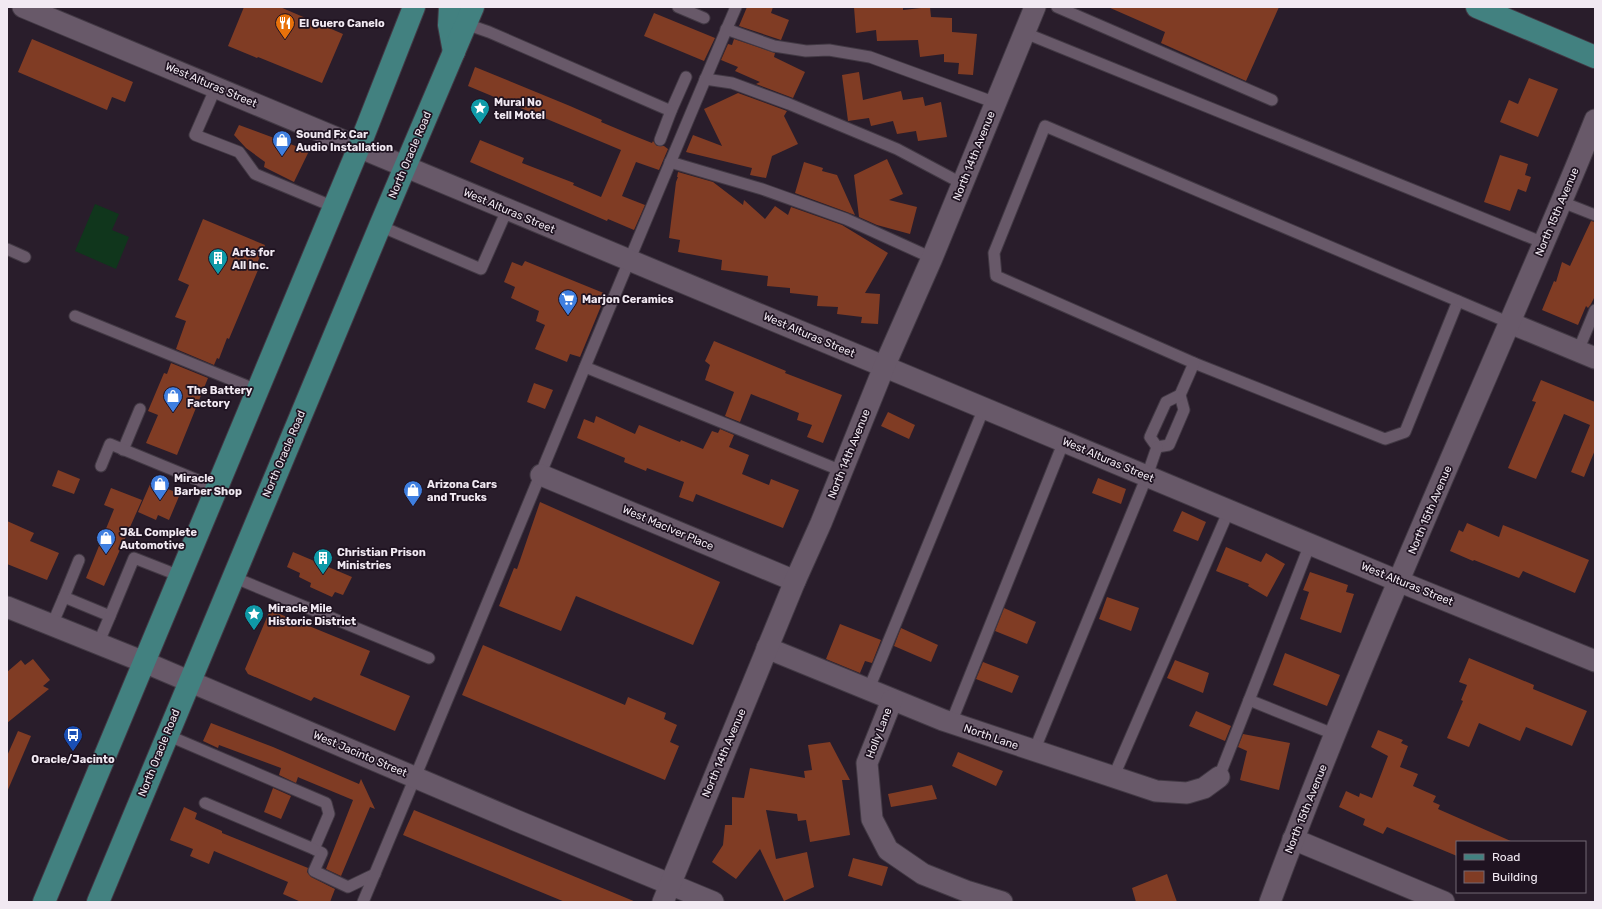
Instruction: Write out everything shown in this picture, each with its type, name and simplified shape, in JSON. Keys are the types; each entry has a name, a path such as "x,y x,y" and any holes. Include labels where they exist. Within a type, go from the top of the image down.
{"main road":[{"path":"44,902 359,147 414,7"},
{"path":"450,7 449,25 454,52"},
{"path":"1477,7 1595,58"},
{"name":"North Oracle Road","path":"98,902 189,681 469,15"}],"street":[{"name":"West Alturas Street","path":"23,7 506,210 1398,581 1595,661"},
{"name":"North 14th Avenue","path":"666,893 795,581 842,472 884,367 963,184 1035,7"},
{"name":"North 15th Avenue","path":"1270,902 1293,840 1398,581 1562,202 1595,120"},
{"path":"1510,323 1586,355"},
{"name":"West MacIver Place","path":"541,475 795,581"},
{"name":"West Jacinto Street","path":"7,607 144,662 416,777 666,893 713,902"},
{"name":"North Lane","path":"767,648 868,691 951,723 1112,778 1156,791 1187,793 1204,788 1219,777"},
{"name":"Holly Lane","path":"892,700 867,763 872,818 888,850 923,874 964,896 1002,902"},
{"path":"1293,840 1444,902"}],"lane":[{"path":"678,7 704,18"},
{"path":"363,902 541,475 628,260 736,7"},
{"path":"1057,7 1272,100"},
{"path":"469,15 488,32 671,111"},
{"path":"726,29 774,46 807,51 829,50 870,57 996,103"},
{"path":"1025,33 1544,243"},
{"path":"660,140 686,77"},
{"path":"705,79 732,83 789,104 897,149 963,184"},
{"path":"216,87 195,135 239,152 255,174 334,207"},
{"path":"1458,301 1405,432 1385,439 1194,363 996,276 994,253 1045,126 1510,323"},
{"path":"670,162 762,189 846,220 932,258"},
{"path":"1562,202 1595,215"},
{"path":"380,226 481,269 506,210"},
{"path":"7,249 25,257"},
{"path":"1586,355 1595,310"},
{"path":"74,316 257,390"},
{"path":"1157,447 1169,445 1184,410 1180,395 1194,363"},
{"path":"585,367 842,472"},
{"path":"1157,447 1150,437 1166,402 1180,395"},
{"path":"868,691 984,408"},
{"path":"123,450 140,409"},
{"path":"951,723 1064,441"},
{"path":"101,466 110,444 217,488"},
{"path":"1034,751 1147,476 1157,447"},
{"path":"1112,778 1229,510"},
{"path":"1219,777 1310,544"},
{"path":"98,644 134,558 180,576"},
{"path":"52,625 79,560"},
{"path":"233,577 429,658"},
{"path":"64,597 110,616"},
{"path":"1249,700 1336,735"},
{"path":"167,735 326,803 329,814 314,849"},
{"path":"205,803 322,852 314,871 348,887 375,874"}],"green space":[{"path":"95,204 119,214 112,230 129,237 116,269 75,251"}],"building":[{"name":"El Guero Canelo","path":"244,7 280,7 343,34 322,83 228,46"},
{"path":"747,7 773,7 771,13 789,20 781,40 739,26"},
{"path":"854,7 903,7 903,10 930,7 931,17 952,18 952,32 977,34 973,75 958,74 959,63 944,62 944,54 920,57 918,40 877,41 876,30 856,33"},
{"path":"1108,7 1279,7 1246,81 1161,43 1165,32"},
{"path":"654,13 715,38 704,61 644,36"},
{"path":"32,39 133,82 125,102 112,97 107,110 18,72"},
{"path":"734,39 775,53 774,57 805,72 793,98 756,84 760,82 735,71 738,67 721,60 728,44 732,45"},
{"path":"475,67 570,106 602,120 601,122 632,135 652,143 653,141 657,146 664,146 668,149 659,170 636,162 622,196 645,205 634,230 608,219 607,221 470,162 480,140 524,158 522,163 574,183 573,185 601,197 621,150 468,86"},
{"path":"859,72 863,100 901,91 903,100 923,97 925,106 941,102 947,137 918,141 916,131 897,134 893,121 871,126 869,118 848,121 842,75"},
{"path":"1529,78 1558,89 1538,137 1500,122 1509,100 1518,104"},
{"path":"738,93 787,111 784,116 798,144 772,156 766,178 750,175 752,168 686,152 693,135 722,146 704,109"},
{"name":"Sound Fx Car Audio Installation","path":"239,125 309,151 294,182 264,167 265,162 246,148 234,135"},
{"path":"1500,155 1528,164 1525,175 1531,177 1526,192 1518,189 1510,211 1484,202"},
{"path":"887,159 903,194 889,200 917,207 910,234 877,225 859,217 854,175"},
{"path":"804,162 823,168 822,171 837,175 855,215 795,193"},
{"path":"678,172 713,182 743,205 744,200 765,219 775,206 788,215 791,207 842,225 888,253 865,293 880,294 878,324 861,323 862,317 837,314 838,307 817,306 818,296 790,293 790,288 767,286 768,276 721,270 722,260 678,252 680,240 669,238"},
{"name":"Arts for All Inc.","path":"203,219 265,245 255,268 258,270 229,339 227,338 219,359 217,358 214,365 176,349 186,321 175,317 189,285 178,280"},
{"path":"1591,221 1595,222 1595,296 1588,308 1586,306 1578,325 1542,310 1554,281 1556,282 1562,262 1570,266"},
{"name":"Marjon Ceramics","path":"525,261 606,294 580,357 570,354 567,362 535,349 545,325 536,321 539,311 511,298 515,287 504,282 512,262 522,266"},
{"path":"714,341 786,371 785,373 842,395 823,443 807,437 812,425 797,420 799,413 751,394 740,422 725,416 734,392 705,380 710,365 705,361"},
{"name":"The Battery Factory","path":"171,363 208,378 177,455 146,443 158,415 148,411 164,373 167,374"},
{"path":"1541,380 1595,402 1595,450 1584,477 1571,472 1590,425 1564,414 1536,479 1508,468 1536,402 1532,401"},
{"path":"534,383 553,390 545,409 527,402"},
{"path":"888,412 915,425 909,439 881,426"},
{"path":"596,416 635,434 639,425 680,442 681,440 703,449 712,431 718,433 720,429 734,435 729,447 749,455 742,474 769,485 771,479 799,490 783,528 696,494 693,502 679,497 684,482 647,468 646,471 624,462 625,458 577,438 584,419 594,423"},
{"path":"58,470 80,479 74,494 52,486"},
{"path":"1098,478 1126,489 1121,504 1092,493"},
{"name":"Miracle Barber Shop","path":"151,482 180,494 169,520 158,515 156,520 138,512"},
{"path":"111,488 142,500 104,586 86,578 114,509 104,505"},
{"path":"540,502 720,582 693,645 576,596 561,631 499,606 514,568 517,569"},
{"path":"1182,511 1206,522 1198,541 1173,531"},
{"path":"7,521 34,533 30,541 59,553 47,580 7,564"},
{"path":"1467,523 1499,537 1503,525 1589,560 1575,593 1523,571 1519,578 1450,551 1459,530 1463,532"},
{"path":"1226,547 1261,562 1266,553 1285,564 1267,597 1248,586 1249,584 1216,571"},
{"name":"Christian Prison Ministries","path":"293,552 352,577 343,595 335,592 332,597 310,587 311,583 299,577 300,573 287,567"},
{"path":"1310,572 1348,585 1346,592 1354,594 1341,633 1300,619 1309,592 1303,590"},
{"path":"1107,597 1139,608 1131,631 1099,619"},
{"path":"1004,608 1036,622 1027,644 995,631"},
{"path":"270,610 370,651 360,675 410,696 395,731 314,697 311,701 248,674 245,669"},
{"path":"840,624 881,640 872,663 865,661 860,673 826,659"},
{"path":"901,628 938,645 931,662 894,646"},
{"path":"483,645 625,705 628,697 666,713 664,719 677,725 670,742 679,746 665,780 462,695"},
{"path":"1285,653 1340,675 1327,706 1273,685"},
{"path":"1469,658 1534,685 1533,689 1587,711 1572,746 1526,727 1520,741 1479,723 1469,747 1447,738 1463,701 1461,700 1467,685 1459,682"},
{"path":"33,659 50,680 43,686 49,689 7,723 7,672 21,660 25,665"},
{"path":"1175,660 1209,673 1203,693 1167,678"},
{"path":"983,662 1019,676 1012,693 976,679"},
{"path":"1196,711 1231,726 1225,741 1189,726"},
{"path":"211,723 273,747 359,784 361,779 375,809 370,807 341,876 326,869 353,800 298,777 296,783 279,775 281,768 219,745 218,748 203,741"},
{"path":"1378,730 1403,740 1401,743 1408,746 1400,767 1418,774 1413,786 1436,796 1433,802 1440,805 1438,809 1511,841 1456,841 1456,856 1387,827 1383,834 1363,825 1365,819 1339,807 1346,791 1359,797 1360,793 1372,798 1388,756 1371,747"},
{"path":"18,731 31,736 7,792 7,756"},
{"path":"1243,734 1290,743 1279,790 1240,780 1247,751 1238,747"},
{"path":"830,742 850,780 842,780 850,835 810,842 806,820 798,821 797,814 766,810 776,859 807,852 814,887 784,901 760,849 736,879 712,862 723,845 725,825 732,825 732,797 744,798 750,768 805,778 804,771 812,770 808,745"},
{"path":"958,752 1003,771 996,786 952,766"},
{"path":"932,785 937,799 891,807 888,794"},
{"path":"273,788 291,796 281,819 264,812"},
{"path":"184,807 197,813 195,819 222,831 222,833 308,868 307,872 311,877 335,889 330,902 301,902 283,894 288,882 214,851 209,864 190,856 193,849 170,840"},
{"path":"414,810 636,902 565,902 403,835"},
{"path":"853,858 888,867 882,886 848,876"},
{"path":"1167,874 1177,902 1136,902 1132,888"}],"place":[{"name":"El Guero Canelo","path":"285,40"},
{"name":"Mural No tell Motel","path":"480,125"},
{"name":"Sound Fx Car Audio Installation","path":"282,157"},
{"name":"Arts for All Inc.","path":"218,275"},
{"name":"Marjon Ceramics","path":"568,316"},
{"name":"The Battery Factory","path":"173,413"},
{"name":"Miracle Barber Shop","path":"160,501"},
{"name":"Arizona Cars and Trucks","path":"413,507"},
{"name":"J&L Complete Automotive","path":"106,555"},
{"name":"Christian Prison Ministries","path":"323,575"},
{"name":"Miracle Mile Historic District","path":"254,631"},
{"name":"Oracle/Jacinto","path":"73,752"}]}
